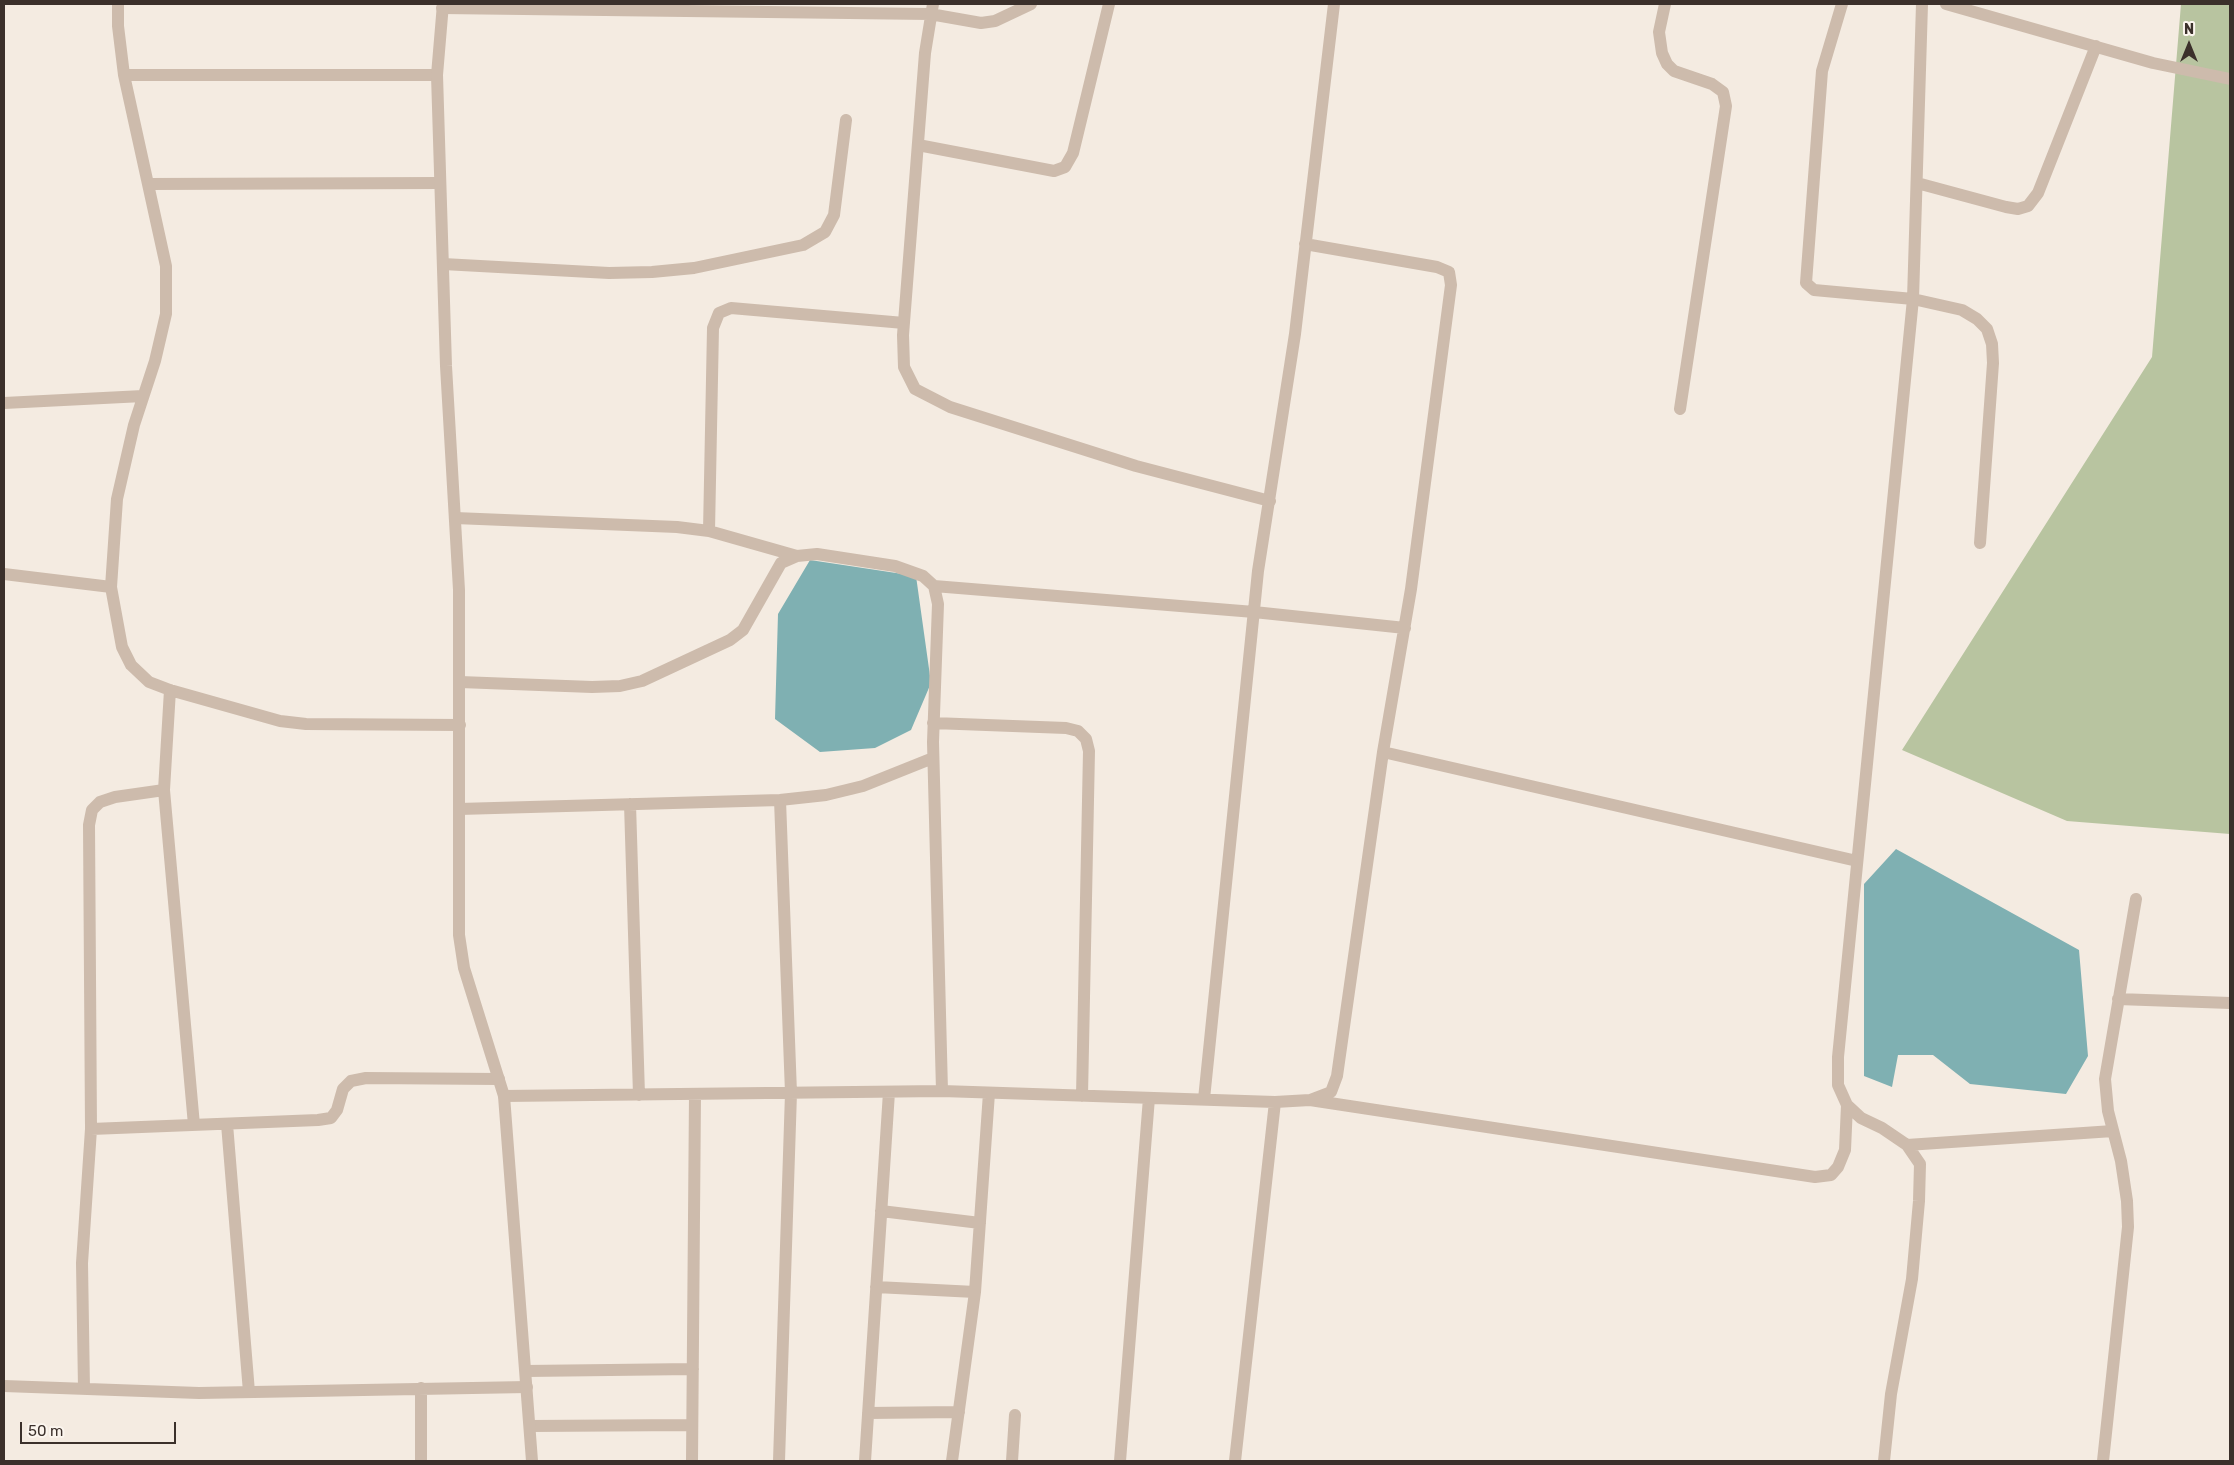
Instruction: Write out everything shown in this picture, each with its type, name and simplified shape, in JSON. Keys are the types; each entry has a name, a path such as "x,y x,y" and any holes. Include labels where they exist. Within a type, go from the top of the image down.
{"street":[{"path":"118,4 118,26 124,75 166,266 166,314 134,425 117,499 111,587 122,647 131,665 149,682 170,690 280,721 306,724 460,725"},
{"path":"532,1461 504,1096 464,968 459,935 459,590 440,183 437,75 442,6 932,9 981,23 995,21 1031,4"},
{"path":"918,145 1054,171 1065,167 1074,153 1109,4"},
{"path":"1204,1099 1258,571 1295,334 1334,4"},
{"path":"1665,4 1659,32 1662,53 1667,64 1674,71 1712,84 1723,92 1726,106 1680,409"},
{"path":"1842,4 1822,71 1806,283 1814,290 1913,299 1962,310 1977,319 1987,330 1992,344 1993,363 1980,544"},
{"path":"504,1096 942,1091 1275,1102 1310,1100 1815,1177 1831,1175 1838,1167 1845,1150 1846,1105 1838,1085 1838,1057 1913,299 1922,4"},
{"path":"1946,4 2153,63 2230,78"},
{"path":"932,9 918,145 904,323 904,367 915,388 950,407 1136,466 1270,501"},
{"path":"1917,183 2006,207 2018,209 2028,206 2038,193 2096,46"},
{"path":"124,75 437,75"},
{"path":"443,264 609,273 652,272 694,268 803,245 825,232 834,215 846,120"},
{"path":"148,184 440,183"},
{"path":"1305,244 1437,267 1449,272 1450,285 1405,628 1383,752 1337,1076 1331,1092 1310,1100"},
{"path":"709,531 713,328 719,314 731,308 904,323"},
{"path":"4,403 143,396"},
{"path":"455,518 634,525 709,531 797,556"},
{"path":"460,682 592,687 620,686 642,681 730,640 744,630 781,563 797,556 817,554 895,566 923,576 934,586 938,604 933,758 942,1091"},
{"path":"4,574 111,587"},
{"path":"934,586 1254,612 1405,628"},
{"path":"170,690 164,790 194,1125"},
{"path":"933,723 1066,728 1078,731 1086,739 1089,751 1082,1096"},
{"path":"1383,752 1857,861"},
{"path":"459,809 780,800 826,795 863,786 933,758"},
{"path":"84,1389 82,1263 92,1129 89,825 92,810 100,802 164,790"},
{"path":"779,1461 791,1093 780,800"},
{"path":"630,804 639,1094"},
{"path":"2103,1461 2128,1227 2127,1200 2108,1110 2105,1079 2136,899"},
{"path":"2118,999 2230,1002"},
{"path":"92,1129 331,1118 337,1110 343,1089 351,1081 366,1078 499,1079"},
{"path":"865,1461 889,1092"},
{"path":"952,1461 975,1292 989,1093"},
{"path":"692,1461 696,1094"},
{"path":"1120,1461 1149,1098"},
{"path":"1235,1461 1275,1102"},
{"path":"1846,1105 1861,1118 1882,1128 1907,1145 1920,1164 1919,1200 1912,1279 1891,1394 1884,1461"},
{"path":"227,1124 249,1392"},
{"path":"1907,1145 2113,1131"},
{"path":"881,1211 980,1223"},
{"path":"876,1287 975,1292"},
{"path":"526,1371 693,1369"},
{"path":"4,1386 249,1392 527,1387"},
{"path":"421,1388 421,1461"},
{"path":"868,1413 959,1412"},
{"path":"1012,1461 1015,1415"},
{"path":"530,1426 692,1425"}],"green space":[{"path":"2181,4 2230,4 2230,834 2067,821 1902,750 2152,357"}],"water":[{"path":"810,560 916,576 931,683 911,730 875,748 820,752 775,719 778,614"},
{"path":"1896,849 2079,950 2088,1056 2066,1094 1970,1084 1933,1055 1898,1055 1892,1087 1864,1076 1864,884"}]}
